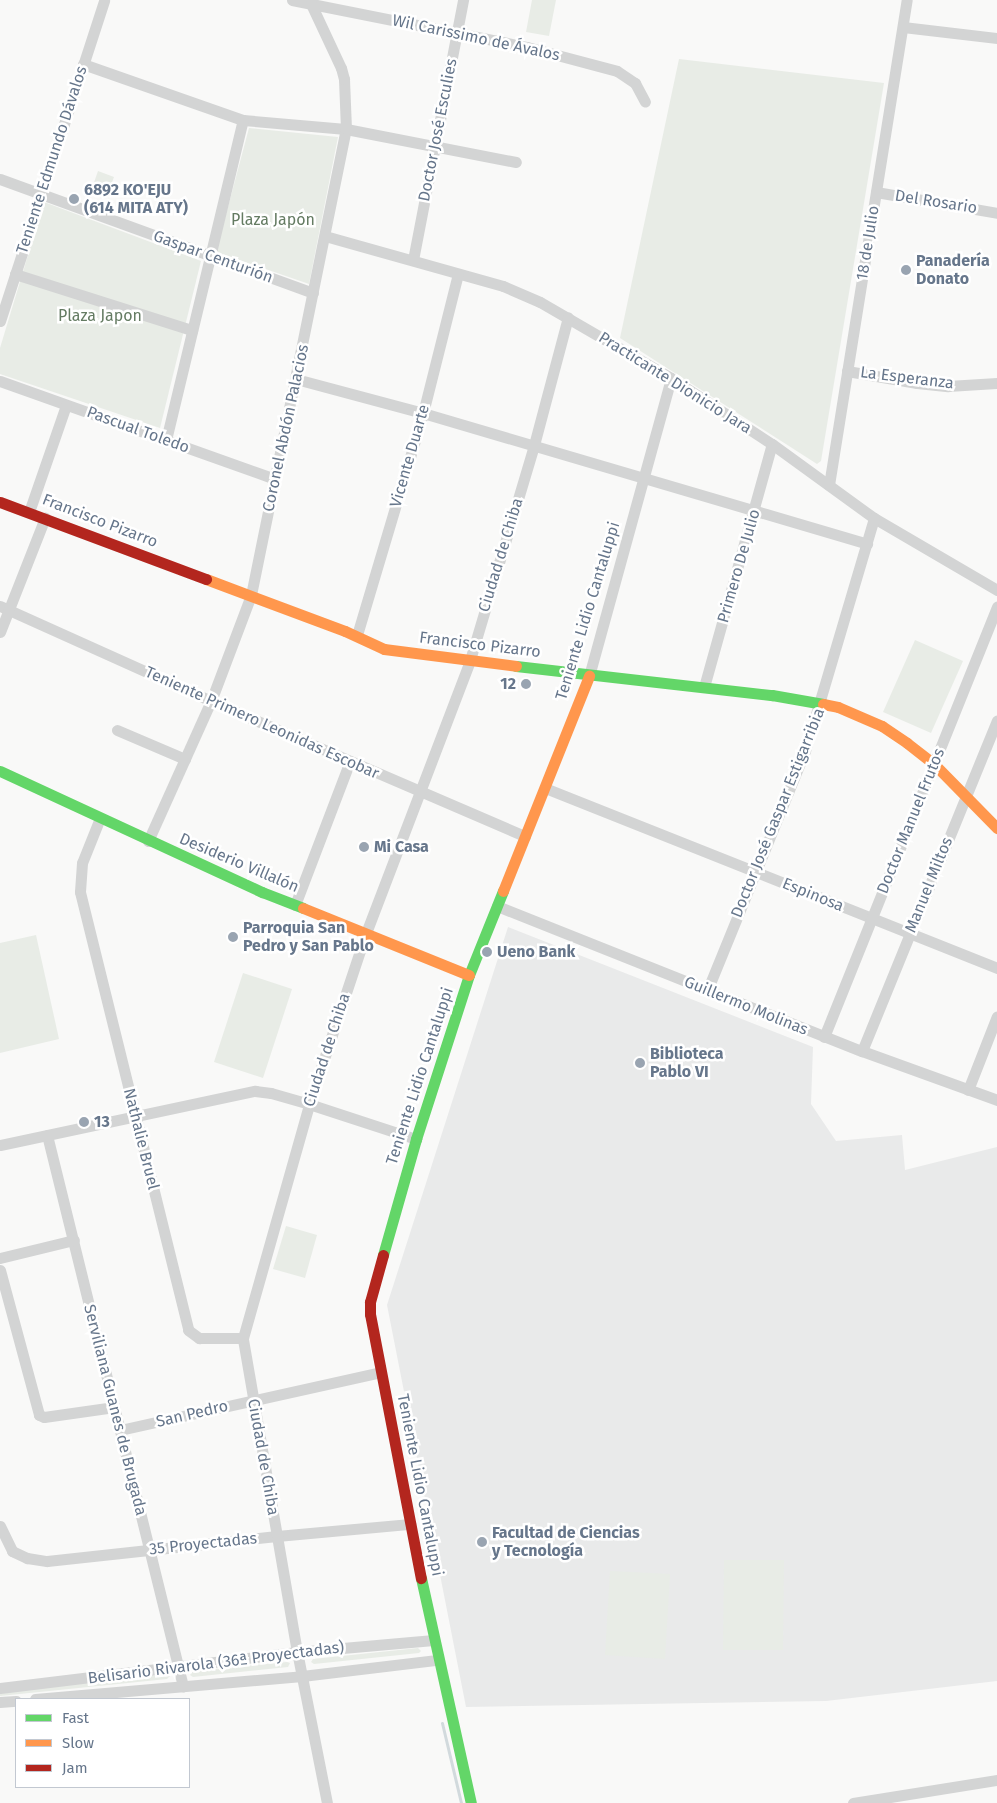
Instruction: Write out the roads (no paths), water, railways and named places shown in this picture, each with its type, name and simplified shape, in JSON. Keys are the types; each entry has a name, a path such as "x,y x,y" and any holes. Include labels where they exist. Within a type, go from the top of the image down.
{"street":[{"name":"Teniente Edmundo Dávalos","path":"0,321 104,0"},
{"name":"Wil Carissimo de Ávalos","path":"292,0 526,47 617,71 635,83 646,102"},
{"name":"Doctor José Esculies","path":"412,260 463,0"},
{"name":"18 de Julio","path":"829,485 907,0"},
{"name":"Coronel Abdón Palacios","path":"148,841 211,702 251,595 346,130 344,79 341,68 311,4"},
{"path":"903,27 997,38"},
{"path":"83,64 243,120 346,130 516,162"},
{"path":"166,440 243,120"},
{"name":"Gaspar Centurión","path":"0,179 313,293"},
{"name":"Del Rosario","path":"876,192 997,213"},
{"name":"Practicante Dionicio Jara","path":"324,236 503,286 568,318 671,378 772,444 874,518 997,590"},
{"path":"15,274 192,330"},
{"name":"Vicente Duarte","path":"357,636 423,413 458,274"},
{"name":"Ciudad de Chiba","path":"327,1803 297,1652 243,1338 308,1104 366,933 421,793 470,660 534,445 568,318"},
{"name":"La Esperanza","path":"847,371 917,383 948,386 997,382"},
{"name":"Teniente Lidio Cantaluppi","path":"471,1803 437,1660 381,1372 370,1302 416,1139 469,975 589,676 671,378"},
{"path":"296,379 534,445 754,512 867,544"},
{"name":"Pascual Toledo","path":"0,381 275,479"},
{"path":"29,512 66,404"},
{"name":"Primero De Julio","path":"704,687 772,444"},
{"name":"Francisco Pizarro","path":"0,502 251,595 357,636 384,649 589,676 772,695 821,704 859,715 882,726 934,764 997,828"},
{"path":"0,632 5,608 45,518"},
{"name":"Doctor José Gaspar Estigarribia","path":"707,991 805,751 821,704 874,518"},
{"name":"Doctor Manuel Frutos","path":"824,1037 997,606"},
{"name":"Teniente Primero Leonidas Escobar","path":"5,608 211,702 525,836"},
{"name":"Manuel Miltos","path":"862,1051 997,720"},
{"path":"117,730 185,759"},
{"path":"295,904 350,760"},
{"name":"Desiderio Villalón","path":"0,771 148,841 295,904 469,975"},
{"name":"Espinosa","path":"545,788 997,968"},
{"name":"Nathalie Bruel","path":"100,818 82,863 80,892 188,1330 199,1338 243,1338"},
{"name":"Guillermo Molinas","path":"496,906 824,1037 997,1100"},
{"path":"968,1090 997,1016"},
{"path":"0,1145 255,1091 271,1093 308,1104 416,1139"},
{"name":"Serviliana Guanes de Brugada","path":"47,1135 183,1686"},
{"path":"0,1258 74,1240"},
{"path":"0,1270 39,1415 44,1417 114,1407"},
{"name":"San Pedro","path":"120,1430 381,1372"},
{"name":"35 Proyectadas","path":"0,1526 4,1538 12,1551 27,1558 47,1561 277,1536 410,1524"},
{"name":"Belisario Rivarola (36ª Proyectadas)","path":"0,1688 180,1668 297,1652 433,1640"},
{"name":"Belisario Rivarola (36ª Proyectadas)","path":"46,1698 302,1676 437,1660"},
{"path":"0,1702 15,1701"},
{"path":"853,1803 997,1780"}],"waterway":[{"path":"442,1723 461,1803"}],"place":[{"name":"6892 KO'EJU (614 MITA ATY)","path":"74,199"},
{"name":"Panadería Donato","path":"906,270"},
{"name":"12","path":"526,684"},
{"name":"Mi Casa","path":"364,847"},
{"name":"Parroquia San Pedro y San Pablo","path":"233,937"},
{"name":"Ueno Bank","path":"487,952"},
{"name":"Biblioteca Pablo VI","path":"640,1063"},
{"name":"13","path":"84,1122"},
{"name":"Facultad de Ciencias y Tecnología","path":"482,1542"}],"park label":[{"name":"Plaza Japón","path":"273,220"},
{"name":"Plaza Japon","path":"100,316"}]}
